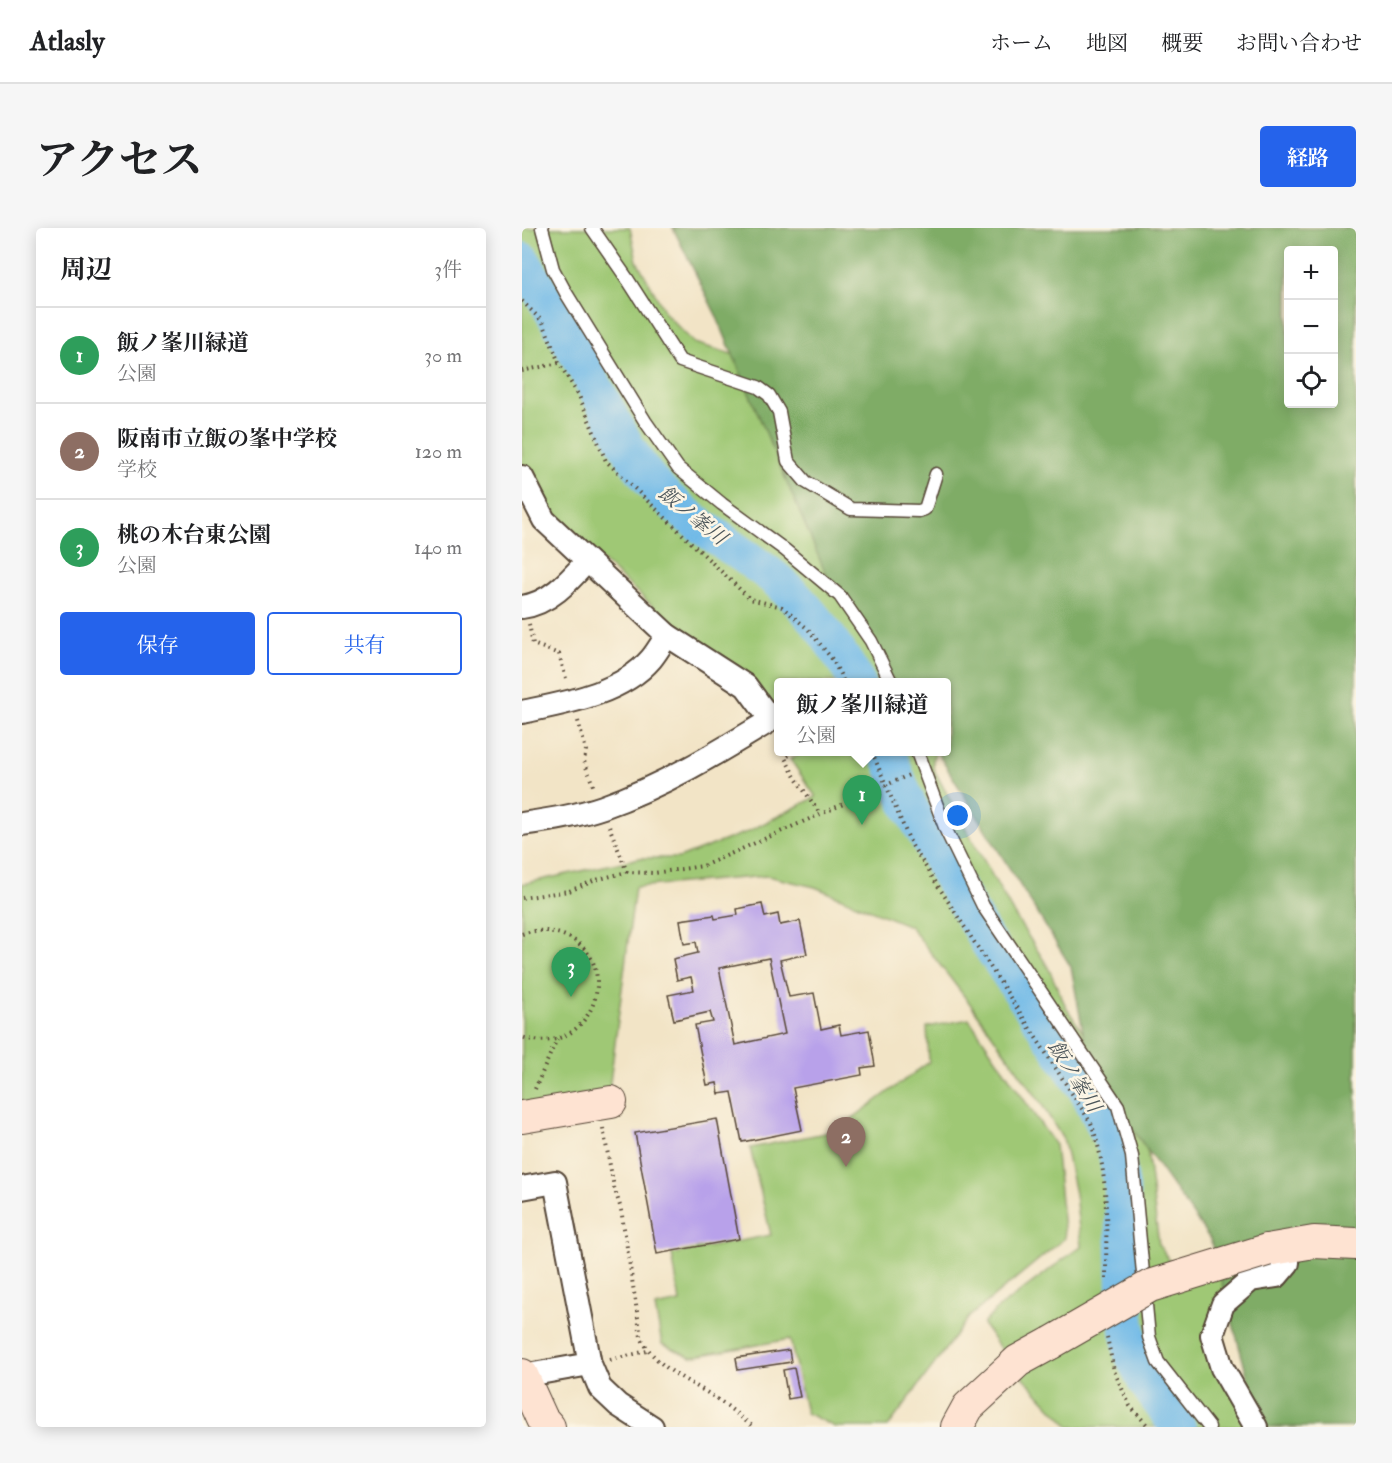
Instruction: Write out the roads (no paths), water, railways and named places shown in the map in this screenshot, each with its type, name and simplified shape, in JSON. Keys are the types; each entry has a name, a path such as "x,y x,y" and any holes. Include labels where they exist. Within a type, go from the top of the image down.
{"street":[{"path":"522,478 544,520 667,635 746,686 771,720 693,767 601,808 572,816 522,824"},
{"path":"524,607 532,606 560,590 587,561"},
{"path":"522,712 573,702 622,682 651,659 667,635"},
{"path":"527,1107 605,1103"},
{"path":"522,1188 555,1182 590,1364 600,1388 618,1405 651,1427"},
{"path":"957,1427 969,1407 1018,1361 1150,1286 1278,1249 1314,1242 1356,1244"},
{"path":"1256,1427 1222,1368 1212,1335 1223,1304 1251,1280 1277,1276 1288,1263 1278,1249"},
{"path":"549,1427 542,1419 522,1376 590,1364"}],"lane":[{"path":"542,228 553,269 566,293 645,421 678,468 722,504 785,550 840,596 871,640 889,678"},
{"path":"592,228 680,361 758,387 769,394 778,412 788,461 806,482 851,509 919,511 924,509 936,474"},
{"path":"918,756 946,830 983,906 1118,1106 1132,1156 1149,1337 1158,1362 1209,1427"}],"waterway":[{"name":"飯ノ峯川","path":"522,260 624,441 650,480 686,514 785,587 819,625 855,678"},
{"name":"飯ノ峯川","path":"889,756 907,802 987,941 1089,1094 1115,1147 1122,1188 1126,1319 1132,1354 1145,1381 1178,1427"}],"place":[{"name":"飯ノ峯川緑道","path":"862,825"},
{"name":"桃の木台東公園","path":"571,997"},
{"name":"阪南市立飯の峯中学校","path":"846,1167"}]}
